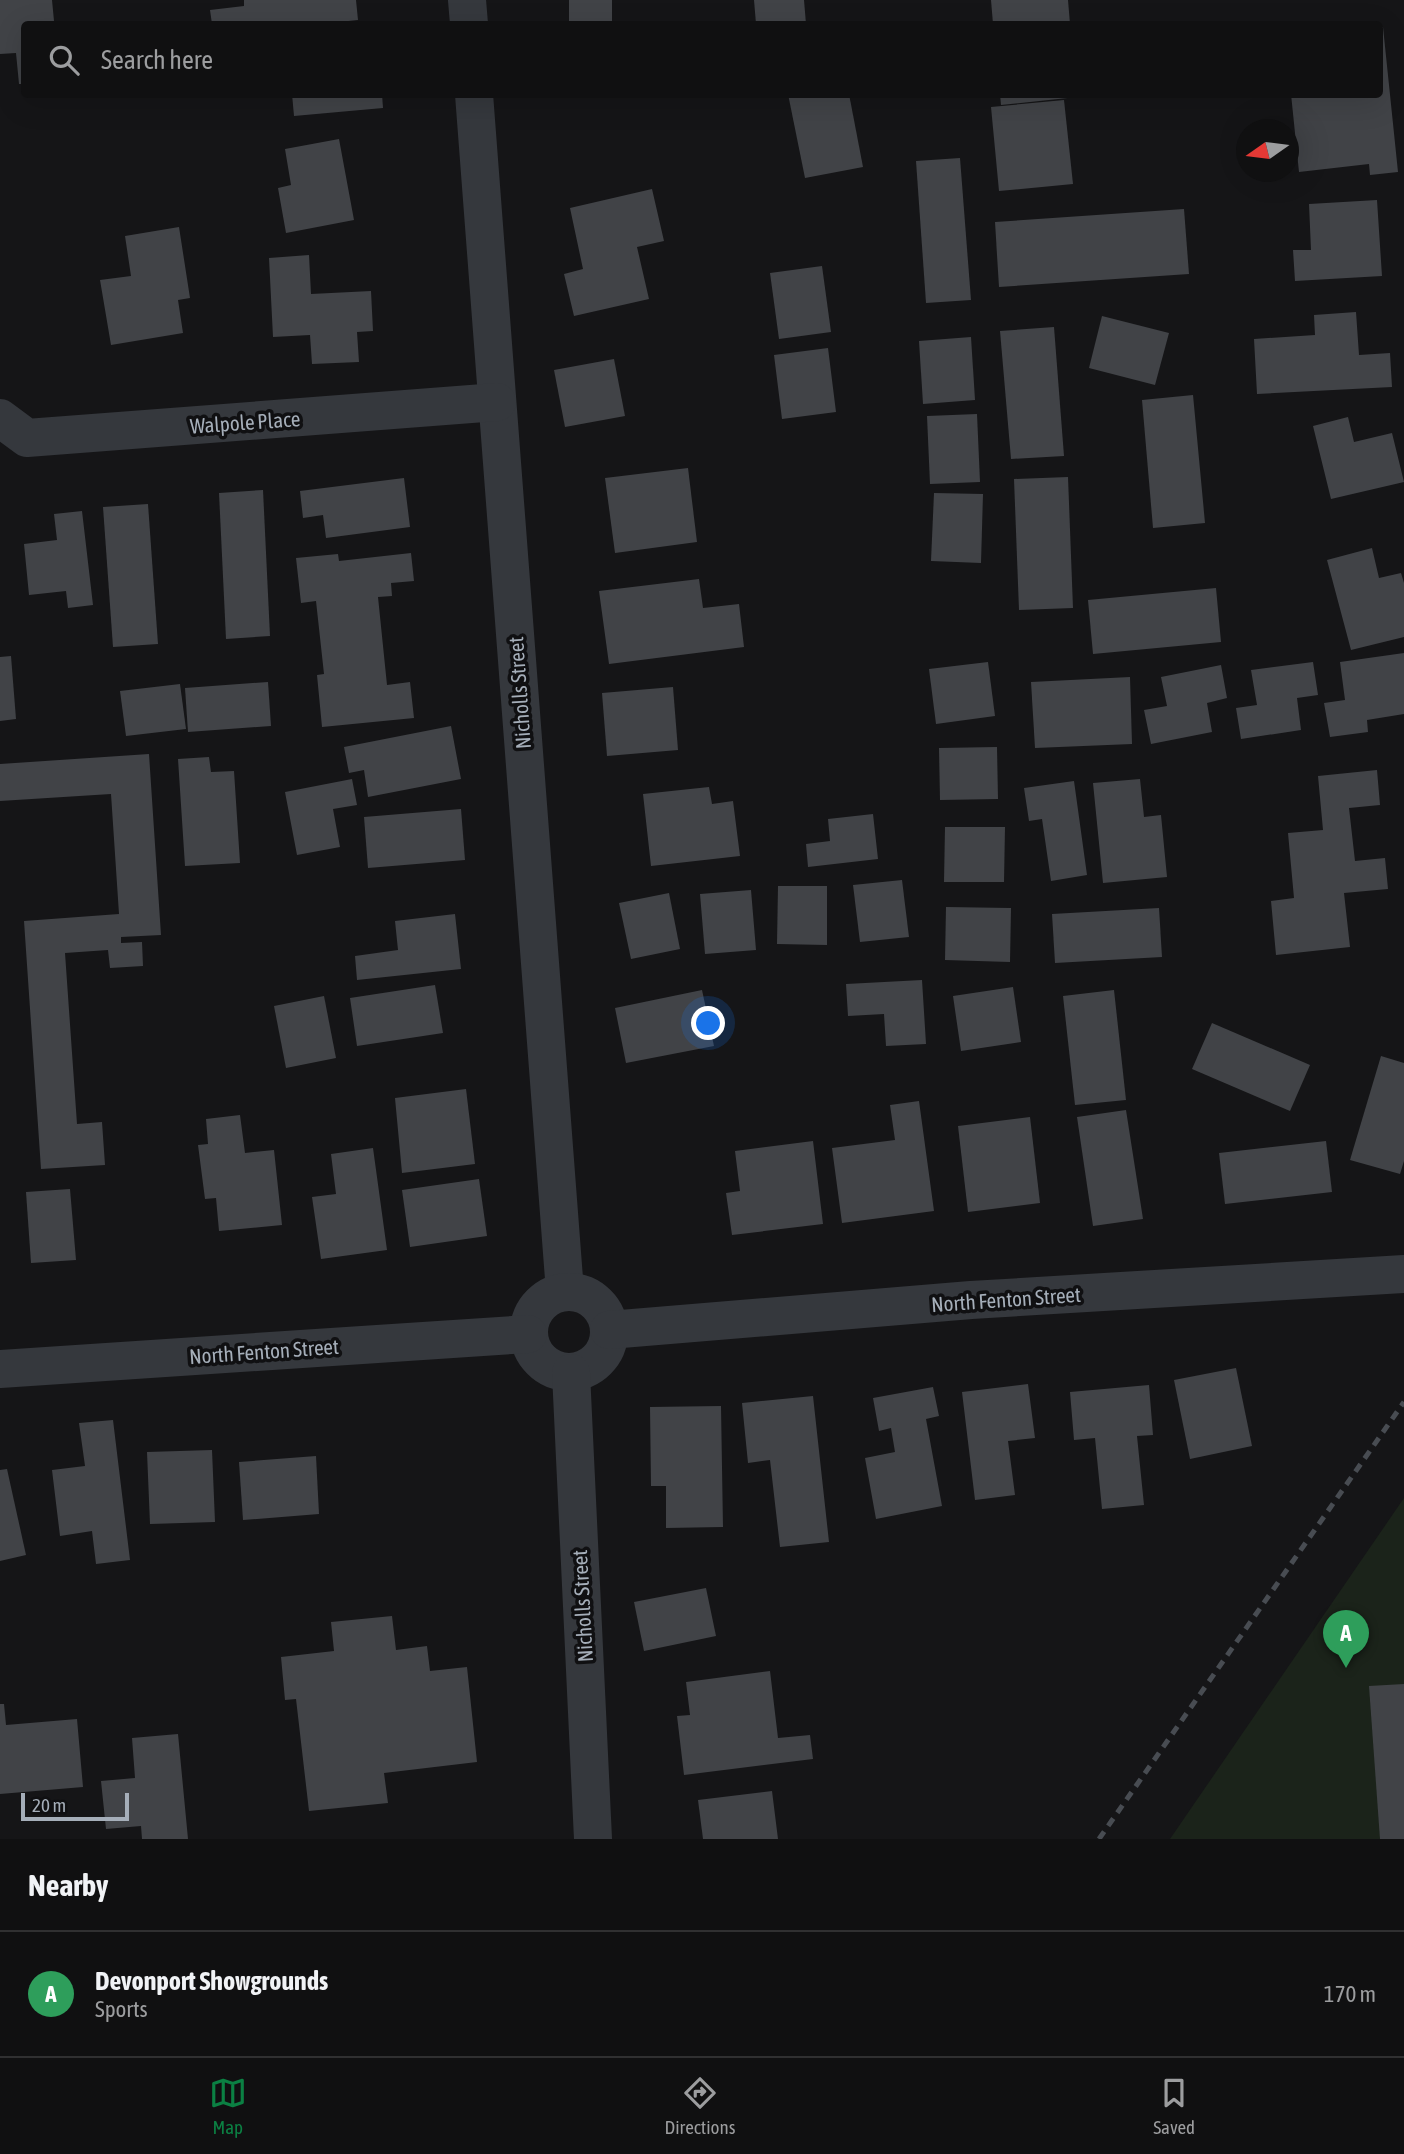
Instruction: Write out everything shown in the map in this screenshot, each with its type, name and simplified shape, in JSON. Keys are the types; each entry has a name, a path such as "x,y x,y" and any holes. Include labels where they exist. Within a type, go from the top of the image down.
{"street":[{"path":"467,0 469,21"},
{"name":"Nicholls Street","path":"474,98 565,1292"},
{"name":"Walpole Place","path":"14,428 497,402"},
{"name":"North Fenton Street","path":"609,1330 971,1300 1404,1274"},
{"path":"565,1292 579,1293 592,1299 606,1316 609,1330 607,1346 600,1359 588,1368 571,1373 552,1370 541,1362 533,1351 528,1334 531,1317 538,1306 548,1297 565,1292"},
{"name":"North Fenton Street","path":"0,1369 528,1334"},
{"name":"Nicholls Street","path":"571,1373 593,1839"}],"shaded area":[{"path":"1404,1498 1404,1839 1170,1839"}],"building":[{"path":"0,0 52,0 54,21 21,21 21,84 16,53 0,54"},
{"path":"244,0 356,0 358,20 212,21 210,10 244,6"},
{"path":"569,0 612,0 612,21 569,21"},
{"path":"754,0 804,0 806,21 756,21"},
{"path":"991,0 1068,0 1070,21 993,21"},
{"path":"1383,27 1398,172 1370,175 1369,164 1299,172 1299,119 1294,119 1291,98 1383,98"},
{"path":"292,98 382,98 383,108 294,116"},
{"path":"789,98 850,98 863,167 805,178"},
{"path":"1000,98 1068,98 1001,105"},
{"path":"1064,100 1073,184 999,191 991,107"},
{"path":"339,139 354,220 286,233 278,188 291,185 285,149"},
{"path":"960,158 971,300 926,303 916,161"},
{"path":"652,189 664,241 637,247 649,299 574,316 564,274 583,269 570,208"},
{"path":"1377,200 1382,276 1295,281 1293,250 1311,250 1309,204"},
{"path":"1184,209 1189,274 999,287 995,222"},
{"path":"179,227 190,298 178,300 183,333 111,345 100,280 131,276 125,236"},
{"path":"309,255 311,294 371,291 373,331 357,332 359,362 312,364 310,335 273,337 269,258"},
{"path":"822,266 831,332 779,339 770,273"},
{"path":"1356,312 1359,355 1390,353 1392,387 1257,394 1254,339 1315,335 1314,315"},
{"path":"1102,316 1169,333 1155,385 1089,368"},
{"path":"1054,327 1064,456 1011,459 1000,331"},
{"path":"971,337 975,400 923,404 919,341"},
{"path":"828,348 836,412 782,419 774,355"},
{"path":"614,359 625,416 565,427 554,370"},
{"path":"1193,395 1205,523 1153,528 1142,400"},
{"path":"977,414 980,482 930,484 927,416"},
{"path":"1348,417 1354,442 1392,433 1404,482 1331,499 1313,426"},
{"path":"688,468 697,542 615,553 605,478"},
{"path":"1068,477 1073,608 1019,610 1014,479"},
{"path":"404,478 410,527 326,538 323,515 303,518 300,491"},
{"path":"263,490 270,636 226,639 219,493"},
{"path":"934,493 983,494 981,563 931,561"},
{"path":"148,504 158,644 113,647 103,507"},
{"path":"82,511 93,605 68,608 66,591 29,595 24,544 57,540 54,514"},
{"path":"1372,548 1379,578 1401,573 1404,583 1404,637 1351,650 1327,560"},
{"path":"411,553 414,581 391,583 392,596 378,597 387,685 410,682 414,718 322,727 317,675 324,674 316,601 301,603 296,558 338,554 339,561"},
{"path":"699,579 703,608 739,604 744,647 609,664 599,591"},
{"path":"1216,588 1221,642 1093,654 1088,600"},
{"path":"1404,653 1404,714 1367,720 1368,732 1330,737 1324,703 1345,700 1340,662"},
{"path":"11,656 16,719 0,721 0,657"},
{"path":"988,662 995,716 936,724 929,669"},
{"path":"1313,662 1318,695 1297,698 1301,730 1241,739 1236,708 1257,705 1251,670"},
{"path":"1221,665 1227,698 1207,703 1212,732 1151,744 1144,710 1167,706 1161,677"},
{"path":"1130,677 1132,744 1035,748 1031,682"},
{"path":"268,682 271,726 188,732 185,688"},
{"path":"180,684 186,729 126,736 120,691"},
{"path":"673,687 678,750 607,756 602,693"},
{"path":"451,726 461,779 368,797 364,770 349,773 344,747"},
{"path":"997,747 998,799 940,800 939,748"},
{"path":"149,754 161,935 121,937 121,943 142,942 143,966 110,968 108,950 65,953 77,1124 102,1122 105,1165 41,1169 24,921 119,914 111,794 0,801 0,764"},
{"path":"209,757 211,772 234,771 240,863 185,866 178,759"},
{"path":"1377,770 1380,805 1349,808 1355,861 1385,858 1388,889 1344,893 1350,947 1276,955 1271,901 1294,898 1288,833 1323,830 1318,776"},
{"path":"352,779 357,805 333,809 340,847 297,855 285,792"},
{"path":"1140,779 1144,817 1161,815 1167,877 1103,883 1093,783"},
{"path":"1074,781 1087,875 1051,881 1042,819 1029,821 1024,788"},
{"path":"709,787 712,804 733,801 740,856 651,866 643,794"},
{"path":"461,809 465,860 368,868 364,817"},
{"path":"873,814 878,859 808,867 806,844 830,841 828,819"},
{"path":"945,827 1005,827 1004,882 944,882"},
{"path":"902,880 909,937 860,942 853,885"},
{"path":"778,886 827,886 827,945 777,944"},
{"path":"751,890 756,950 705,954 700,894"},
{"path":"669,893 680,949 631,959 619,903"},
{"path":"946,907 1011,908 1010,962 945,960"},
{"path":"1159,908 1162,957 1055,963 1052,914"},
{"path":"455,914 461,969 357,980 355,956 398,950 395,921"},
{"path":"922,980 926,1044 886,1046 884,1014 848,1016 846,984"},
{"path":"435,985 443,1033 357,1046 350,998"},
{"path":"1013,987 1021,1042 961,1051 953,996"},
{"path":"702,990 714,1046 626,1063 615,1008"},
{"path":"1114,990 1126,1100 1075,1105 1063,996"},
{"path":"324,996 336,1058 286,1068 274,1006"},
{"path":"1212,1023 1310,1065 1290,1111 1192,1069"},
{"path":"1381,1056 1404,1063 1404,1161 1400,1174 1350,1160"},
{"path":"466,1089 475,1164 402,1173 395,1098"},
{"path":"919,1101 934,1211 842,1223 832,1148 895,1140 890,1105"},
{"path":"1126,1110 1143,1219 1093,1226 1077,1117"},
{"path":"240,1115 245,1153 274,1150 282,1225 219,1231 216,1198 205,1199 198,1145 208,1144 206,1119"},
{"path":"1030,1117 1040,1203 968,1212 958,1126"},
{"path":"813,1141 823,1224 732,1235 726,1193 740,1191 735,1151"},
{"path":"1326,1141 1332,1192 1225,1204 1219,1153"},
{"path":"373,1148 387,1250 321,1259 312,1197 336,1194 331,1154"},
{"path":"479,1179 487,1236 410,1247 402,1190"},
{"path":"70,1189 76,1260 31,1263 26,1192"},
{"path":"1236,1368 1252,1446 1190,1459 1174,1380"},
{"path":"1028,1384 1035,1438 1008,1441 1015,1495 975,1500 962,1392"},
{"path":"1149,1385 1153,1435 1137,1436 1144,1505 1102,1509 1095,1438 1074,1440 1070,1392"},
{"path":"933,1387 939,1416 926,1419 942,1506 876,1519 865,1458 895,1452 891,1428 879,1431 873,1398"},
{"path":"813,1396 829,1542 780,1547 770,1460 748,1463 742,1403"},
{"path":"721,1406 723,1527 666,1528 666,1486 651,1486 650,1407"},
{"path":"113,1420 130,1560 96,1564 92,1531 60,1536 52,1470 85,1466 79,1423"},
{"path":"212,1450 215,1522 150,1524 147,1452"},
{"path":"316,1456 319,1514 243,1520 239,1462"},
{"path":"7,1469 26,1555 0,1561 0,1470"},
{"path":"706,1588 716,1636 644,1651 634,1602"},
{"path":"392,1616 396,1650 427,1646 430,1671 467,1667 477,1762 384,1773 388,1803 309,1811 296,1699 285,1700 281,1657 334,1651 331,1622"},
{"path":"770,1671 778,1738 810,1735 813,1759 684,1775 677,1716 690,1715 686,1682"},
{"path":"1404,1684 1404,1839 1380,1839 1369,1686"},
{"path":"0,1704 4,1704 6,1725 77,1719 83,1787 0,1794"},
{"path":"178,1734 188,1839 142,1839 141,1826 106,1829 101,1781 135,1778 132,1738"},
{"path":"772,1791 778,1839 703,1839 698,1800"}],"railway":[{"path":"1099,1839 1404,1402"}],"place":[{"name":"Devonport Showgrounds","path":"1346,1668"}]}
